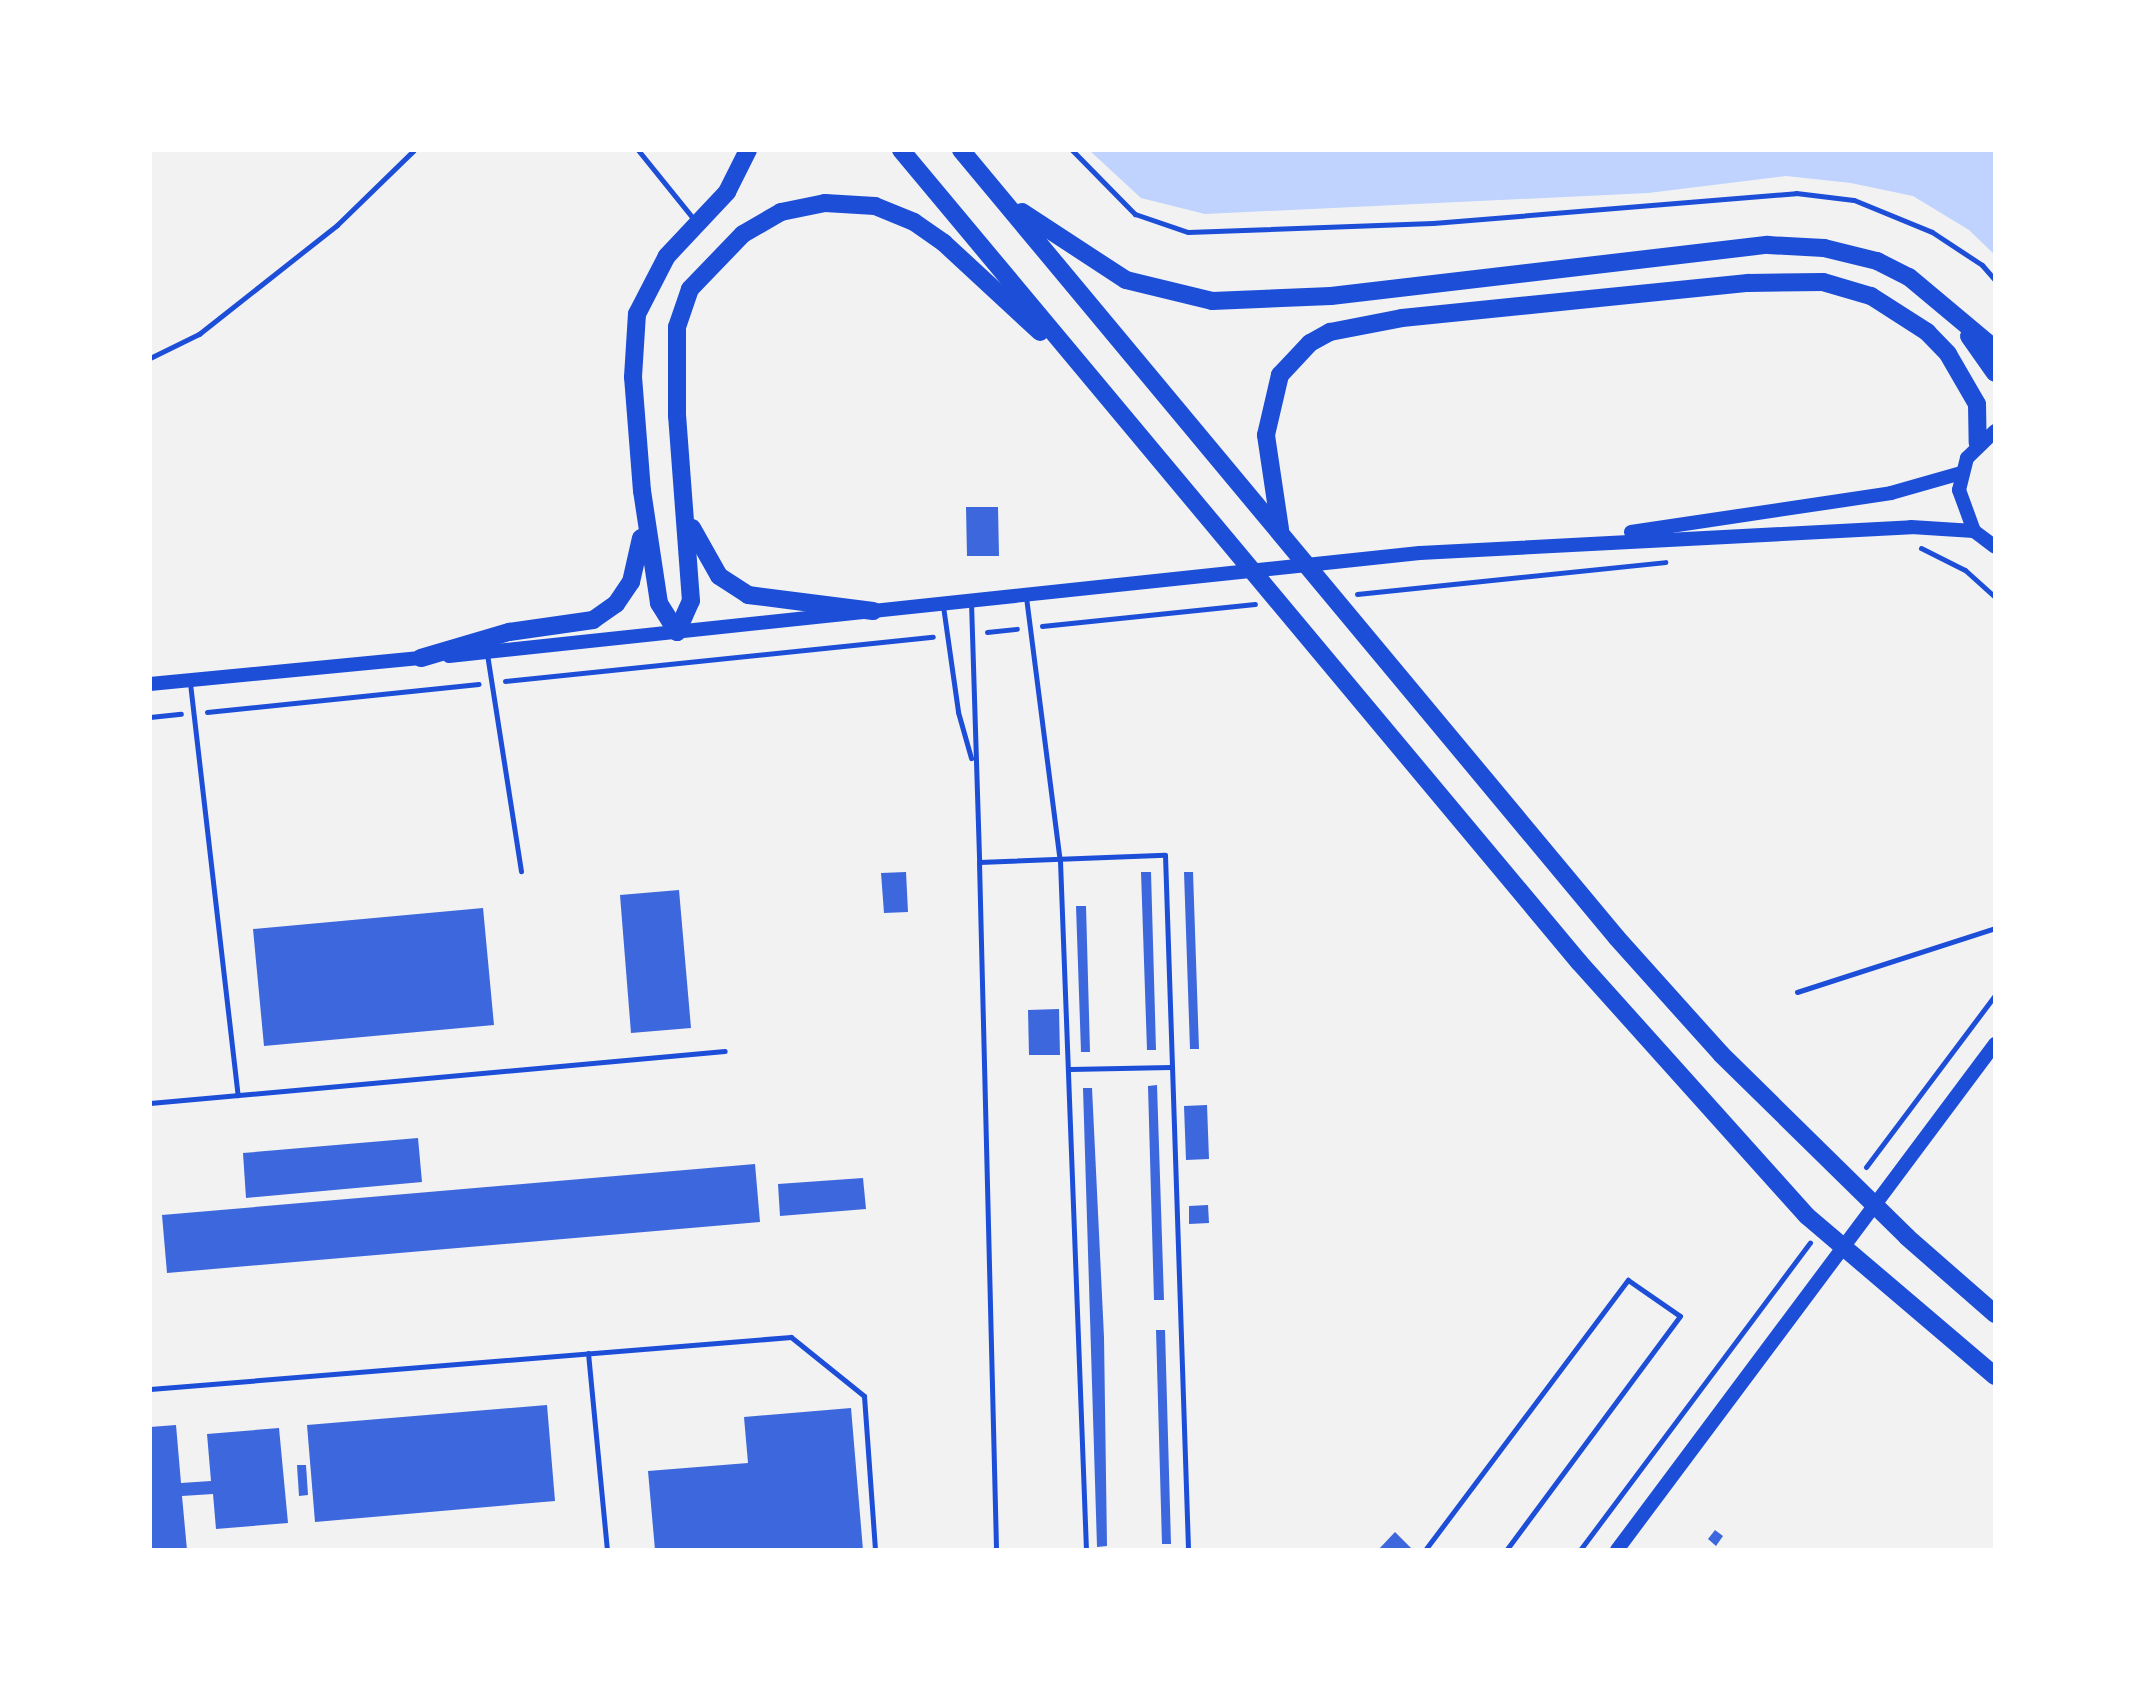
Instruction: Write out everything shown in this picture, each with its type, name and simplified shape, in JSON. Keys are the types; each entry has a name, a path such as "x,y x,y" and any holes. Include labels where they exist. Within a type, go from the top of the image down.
{"main road":[{"path":"677,632 659,603 642,491 633,377 637,314 667,256 727,192 748,150"},
{"path":"901,150 1558,938 1807,1216 1875,1279 1995,1376"},
{"path":"961,150 1282,535 1342,599 1617,938 1721,1054 1907,1237 1995,1314"},
{"path":"1003,200 1126,280 1212,301 1331,296 1768,245 1824,248 1877,261 1935,295 1995,349"},
{"path":"677,632 691,601 675,370 677,327 685,302 714,259 743,234 781,212 825,203 875,206 914,222 944,243 1090,377"},
{"path":"1282,535 1266,435 1280,375 1310,343 1330,332 1402,318 1748,283 1823,282 1871,296 1927,332 1948,354 1977,404 1978,443"},
{"path":"1935,295 1995,373"},
{"path":"682,490 703,555 719,576 748,595 873,611"},
{"path":"421,658 509,632 593,620 616,604 640,558 642,491"}],"street":[{"path":"1995,431 1978,443 1961,473 1961,503 1974,531 1995,547"},
{"path":"150,684 487,653 1548,544 1878,495 1961,473"},
{"path":"1548,544 1911,527 1974,531"},
{"path":"1617,1550 1995,1044"}],"lane":[{"path":"638,150 696,223"},
{"path":"1026,596 1060,861 1086,1550"},
{"path":"971,601 978,710 972,762 979,862 996,1550"},
{"path":"943,604 958,712 972,762"},
{"path":"487,653 521,871"},
{"path":"190,680 238,1095"},
{"path":"979,862 1165,855 1188,1550"},
{"path":"1797,992 1995,928"},
{"path":"150,1103 725,1051"},
{"path":"1070,1069 1171,1067"},
{"path":"1425,1550 1628,1280 1680,1316 1506,1550"},
{"path":"150,1389 791,1337 864,1396 875,1550"},
{"path":"588,1353 607,1550"}],"path":[{"path":"150,358 199,334 337,225 414,150"},
{"path":"1072,150 1135,214 1188,232 1433,223 1796,193 1854,200 1932,232 1982,265 1995,280"},
{"path":"1916,547 1965,570 1995,597"},
{"path":"1342,599 1679,561"},
{"path":"974,633 1268,603"},
{"path":"150,717 948,636"},
{"path":"1863,1171 1995,995"},
{"path":"1580,1550 1816,1234"}],"water":[{"path":"1089,150 1995,150 1995,255 1969,230 1913,196 1851,183 1786,176 1648,193 1205,214 1141,198"}],"building":[{"path":"966,507 998,507 999,556 967,556"},
{"path":"906,872 908,912 884,913 881,873"},
{"path":"1141,872 1151,872 1156,1050 1147,1050"},
{"path":"1184,872 1193,872 1199,1049 1190,1049"},
{"path":"679,890 691,1028 631,1033 620,895"},
{"path":"1076,906 1086,906 1090,1052 1081,1052"},
{"path":"483,908 494,1025 264,1046 253,929"},
{"path":"1059,1009 1060,1055 1029,1055 1028,1010"},
{"path":"1157,1085 1164,1300 1154,1300 1148,1086"},
{"path":"1083,1088 1092,1088 1104,1337 1107,1546 1097,1547"},
{"path":"1207,1105 1209,1159 1186,1160 1184,1106"},
{"path":"418,1138 422,1182 246,1198 243,1153"},
{"path":"755,1164 760,1222 167,1273 162,1215"},
{"path":"863,1178 866,1209 780,1216 778,1184"},
{"path":"1208,1205 1209,1223 1189,1224 1189,1206"},
{"path":"1156,1330 1165,1330 1171,1544 1162,1544"},
{"path":"547,1405 555,1501 315,1522 307,1425"},
{"path":"851,1408 863,1550 655,1550 648,1471 748,1463 744,1417"},
{"path":"176,1425 181,1483 211,1481 207,1434 279,1428 288,1523 216,1529 213,1494 182,1496 187,1550 150,1550 150,1427"},
{"path":"297,1465 306,1465 308,1495 299,1496"},
{"path":"1715,1530 1723,1536 1716,1546 1708,1539"},
{"path":"1395,1532 1413,1550 1378,1550"}]}
